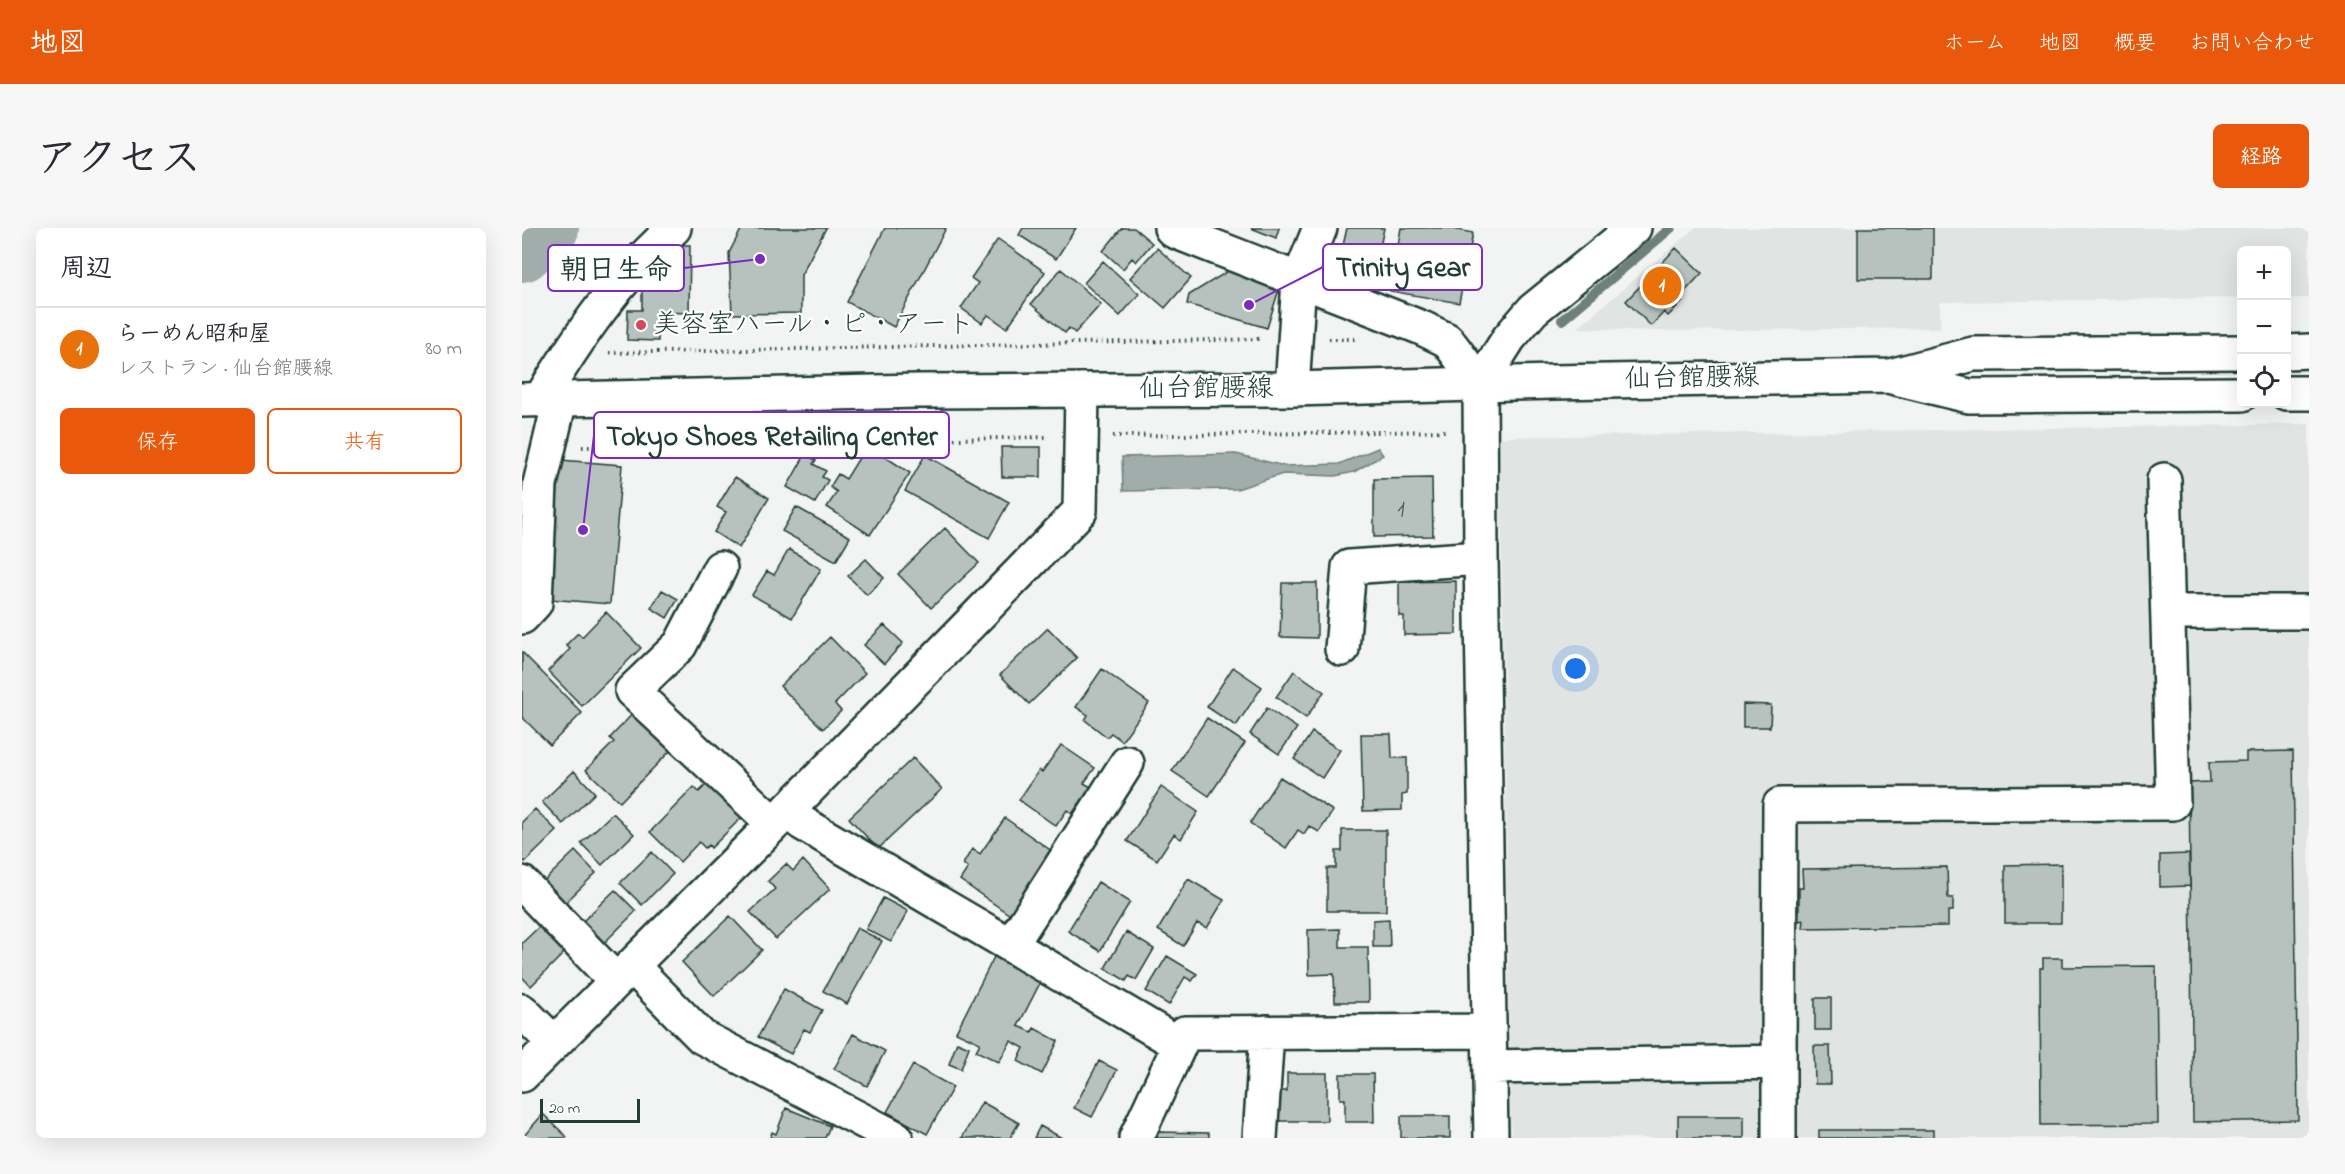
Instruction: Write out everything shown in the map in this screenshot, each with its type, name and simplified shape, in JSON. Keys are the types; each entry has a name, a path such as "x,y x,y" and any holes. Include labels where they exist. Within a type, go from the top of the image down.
{"street":[{"path":"522,617 534,603 540,484 547,447 541,400 583,331 641,258 674,228"},
{"path":"1171,228 1447,340 1480,384"},
{"path":"1292,389 1299,280 1320,228"},
{"path":"1491,1138 1480,384 1509,338 1533,310 1634,228"},
{"path":"2291,352 2309,351"},
{"name":"仙台館腰線","path":"541,400 918,391 1292,389 1890,376 1973,354 2237,352"},
{"name":"仙台館腰線","path":"1890,376 1969,396 2237,394"},
{"path":"522,1075 624,973 788,818 1080,511 1082,390"},
{"path":"2291,393 2309,393"},
{"path":"1779,1138 1780,805 2173,803 2164,480"},
{"path":"1342,649 1349,567 1481,558"},
{"path":"720,568 680,645 632,691 788,818 1179,1044"},
{"path":"2168,612 2307,612"},
{"path":"1011,945 1127,763"},
{"path":"522,883 624,973 702,1037 896,1138"},
{"path":"522,1011 554,1043"},
{"path":"1136,1138 1185,1033 1489,1031"},
{"path":"1260,1138 1267,1032"},
{"path":"1490,1067 1779,1062"}],"path":[{"path":"569,353 1360,339"},
{"path":"547,447 1449,431"}],"shaded area":[{"path":"1695,228 2309,228 2309,298 2291,298 2291,246 2237,246 2237,298 1940,302 1940,328 1656,331 1577,328"},
{"path":"2309,424 2309,1138 1511,1138 1500,437"},
{"path":"1378,448 1383,455 1354,472 1335,476 1283,474 1237,489 1123,491 1122,457 1236,454 1284,466 1339,464"}],"building":[{"path":"742,228 826,228 801,275 801,313 732,314 729,253"},
{"path":"885,228 946,228 894,327 847,302"},
{"path":"1023,228 1076,228 1056,259 1019,235"},
{"path":"1122,228 1134,228 1152,243 1136,262 1132,258 1123,269 1103,251"},
{"path":"1251,228 1279,228 1276,238"},
{"path":"1347,228 1384,228 1372,285 1336,276"},
{"path":"1401,228 1448,228 1473,233 1459,303 1390,291"},
{"path":"1858,228 1933,228 1933,279 1858,279"},
{"path":"998,239 1045,272 1007,328 988,315 982,323 961,308 978,283 971,278"},
{"path":"670,245 690,245 689,313 659,312 658,341 627,340 628,310 642,310 642,277"},
{"path":"1157,248 1191,278 1165,308 1130,278"},
{"path":"1676,248 1702,273 1678,299 1682,302 1668,316 1664,312 1651,326 1626,301"},
{"path":"1103,261 1139,294 1120,316 1084,283"},
{"path":"1233,268 1281,283 1267,328 1187,304 1189,295"},
{"path":"1061,269 1101,304 1075,333 1069,328 1065,333 1031,304"},
{"path":"867,445 910,473 870,535 827,507 837,492 830,487 838,474 846,479"},
{"path":"1001,447 1041,447 1041,477 1002,477"},
{"path":"805,455 816,460 813,464 826,471 822,477 828,480 815,503 787,487"},
{"path":"925,455 1009,502 989,538 905,491"},
{"path":"560,460 622,465 610,604 549,599"},
{"path":"735,477 769,498 739,548 714,532 726,512 717,507"},
{"path":"1432,478 1433,536 1374,537 1374,479"},
{"path":"796,507 850,537 836,561 782,531"},
{"path":"945,528 979,563 931,608 898,574"},
{"path":"789,549 821,569 792,618 752,595 767,571 774,575"},
{"path":"866,559 884,578 867,595 848,576"},
{"path":"1456,581 1456,634 1404,635 1404,616 1399,616 1399,582"},
{"path":"1282,583 1317,583 1317,638 1280,637"},
{"path":"662,590 678,599 667,618 651,608"},
{"path":"606,612 641,648 582,706 548,671 570,649 566,645 578,633 582,637"},
{"path":"884,625 903,643 884,664 864,645"},
{"path":"1048,628 1077,658 1029,704 1000,675"},
{"path":"830,637 865,673 835,704 841,711 823,729 780,686"},
{"path":"522,652 582,713 550,745 522,717"},
{"path":"1233,667 1262,687 1236,726 1207,707"},
{"path":"1102,669 1149,703 1122,741 1111,733 1107,737 1085,720 1088,715 1076,707"},
{"path":"1294,671 1324,692 1306,718 1276,697"},
{"path":"1743,704 1771,705 1770,727 1743,727"},
{"path":"1267,708 1297,728 1279,754 1250,734"},
{"path":"636,710 674,747 620,802 586,770 614,742 610,738"},
{"path":"1207,718 1245,743 1209,796 1172,771"},
{"path":"1312,732 1340,750 1322,778 1294,759"},
{"path":"1361,734 1391,734 1392,758 1407,758 1407,794 1402,795 1402,810 1363,811"},
{"path":"1061,745 1095,768 1084,783 1091,787 1072,814 1067,810 1056,826 1019,800 1039,770 1042,772"},
{"path":"2293,751 2298,1120 2193,1122 2189,783 2210,782 2209,762 2246,761 2246,752"},
{"path":"913,758 942,789 878,849 849,818"},
{"path":"574,771 595,793 563,824 542,802"},
{"path":"1280,777 1333,811 1319,832 1309,826 1304,834 1298,830 1286,848 1250,823"},
{"path":"709,782 743,816 711,848 709,845 705,848 699,842 680,862 650,832 694,787 699,792"},
{"path":"1161,787 1198,812 1181,839 1174,834 1157,860 1127,841"},
{"path":"535,809 557,831 525,862 522,859 522,822"},
{"path":"613,813 634,834 602,865 581,843"},
{"path":"1005,818 1053,852 1010,915 960,880 968,868 963,864 972,849 980,854"},
{"path":"1342,830 1386,830 1386,911 1327,911 1327,868 1336,868 1336,851 1342,851"},
{"path":"575,851 596,873 564,904 543,882"},
{"path":"652,852 673,874 642,905 620,883"},
{"path":"2189,854 2190,886 2160,887 2160,855"},
{"path":"803,860 830,889 776,939 750,912 775,889 768,881 786,864 793,871"},
{"path":"2061,864 2061,923 2005,923 2005,865"},
{"path":"1947,867 1948,898 1953,898 1953,911 1948,911 1948,926 1803,928 1804,920 1799,921 1799,888 1803,888 1802,869"},
{"path":"1188,879 1224,900 1207,928 1197,923 1183,946 1158,930"},
{"path":"1098,882 1130,902 1100,951 1068,931"},
{"path":"615,890 636,911 604,943 583,921"},
{"path":"883,898 908,911 891,942 866,929"},
{"path":"730,916 762,950 714,996 682,962"},
{"path":"1389,919 1390,947 1373,947 1373,920"},
{"path":"541,925 566,951 531,986 522,977 522,943"},
{"path":"857,928 882,941 847,1004 823,991"},
{"path":"1340,929 1340,947 1368,947 1369,1002 1335,1002 1334,974 1309,975 1308,930"},
{"path":"1126,932 1154,949 1136,980 1129,976 1126,981 1105,968"},
{"path":"995,955 1042,979 1018,1026 1032,1032 1034,1028 1058,1041 1042,1074 1018,1061 1024,1048 1011,1041 999,1062 976,1051 980,1043 956,1032"},
{"path":"1167,956 1197,974 1192,981 1185,977 1169,1005 1146,991"},
{"path":"2043,958 2062,958 2062,967 2156,966 2158,1124 2041,1125 2040,968 2043,968"},
{"path":"784,989 822,1010 810,1032 804,1029 791,1054 758,1037"},
{"path":"1815,998 1831,998 1831,1030 1815,1030"},
{"path":"853,1034 885,1051 867,1086 834,1069"},
{"path":"957,1042 969,1047 961,1069 949,1064"},
{"path":"1814,1046 1830,1046 1831,1084 1815,1084"},
{"path":"1099,1061 1117,1070 1092,1117 1074,1108"},
{"path":"913,1065 953,1087 927,1134 887,1112"},
{"path":"1287,1073 1327,1073 1327,1121 1274,1121 1274,1091 1287,1091"},
{"path":"1340,1074 1373,1074 1374,1122 1345,1122 1345,1099 1340,1099"},
{"path":"982,1102 1019,1123 1010,1138 962,1138"},
{"path":"786,1108 830,1126 825,1138 770,1138 772,1132 776,1134"},
{"path":"543,1114 567,1137 566,1138 522,1138"},
{"path":"1401,1116 1450,1116 1450,1138 1401,1138"},
{"path":"1678,1116 1744,1116 1744,1138 1678,1138"},
{"path":"1040,1126 1062,1138 1034,1138"},
{"path":"1819,1130 1933,1130 1933,1138 1819,1138"},
{"path":"1157,1132 1209,1133 1209,1138 1157,1138"}],"waterway":[{"path":"522,252 549,228"},
{"path":"1562,320 1671,228"}],"place":[{"name":"朝日生命","path":"760,259"},
{"name":"らーめん昭和屋","path":"1662,286"},
{"name":"Trinity Gear","path":"1249,305"},
{"name":"美容室ハール・ピ・アート","path":"641,325"},
{"name":"Tokyo Shoes Retailing Center","path":"583,530"}]}
